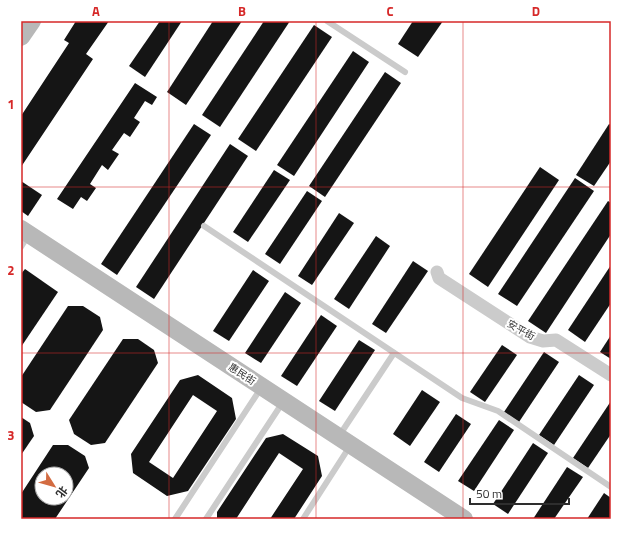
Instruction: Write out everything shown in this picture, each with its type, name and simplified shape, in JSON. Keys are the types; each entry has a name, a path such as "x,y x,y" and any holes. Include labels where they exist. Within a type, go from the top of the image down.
{"street":[{"path":"21,37 32,21"},
{"name":"惠民街","path":"24,237 262,387 464,519"},
{"name":"安平街","path":"437,272 440,278 530,337 543,341 556,340 611,375"}],"lane":[{"path":"327,21 405,72"},
{"path":"204,226 462,398 498,411 611,487"},
{"path":"303,519 394,353"},
{"path":"175,519 262,387"},
{"path":"206,519 283,401"}],"building":[{"path":"76,21 109,21 86,54 93,59 21,167 21,116 69,43 64,40"},
{"path":"160,21 182,21 145,77 129,66"},
{"path":"213,21 242,21 186,105 167,92"},
{"path":"264,21 290,21 220,127 202,115"},
{"path":"413,21 443,21 418,57 398,44"},
{"path":"314,25 332,37 256,151 238,139"},
{"path":"353,51 369,62 294,176 277,165"},
{"path":"385,72 401,83 325,197 309,186"},
{"path":"135,83 157,97 152,105 145,101 134,118 140,122 130,137 124,133 112,150 119,154 108,170 102,165 90,184 96,188 87,201 81,197 73,209 57,199"},
{"path":"194,124 211,135 117,275 101,264"},
{"path":"609,124 611,125 611,161 594,186 576,175"},
{"path":"230,144 248,156 154,299 136,287"},
{"path":"540,167 559,180 488,287 469,274"},
{"path":"274,170 290,180 248,242 233,232"},
{"path":"575,178 594,191 517,306 498,294"},
{"path":"21,181 42,195 28,216 21,211"},
{"path":"307,191 322,201 280,264 265,254"},
{"path":"608,201 611,203 611,234 546,333 528,321"},
{"path":"339,213 354,223 312,285 298,276"},
{"path":"376,236 390,246 349,309 334,299"},
{"path":"413,261 428,271 386,333 372,324"},
{"path":"611,265 611,303 585,342 568,330"},
{"path":"25,269 58,292 21,347 21,274"},
{"path":"253,270 269,281 229,341 213,331"},
{"path":"285,292 301,303 261,363 245,353"},
{"path":"68,306 83,306 100,317 103,330 50,410 36,412 21,402 21,377"},
{"path":"321,315 337,326 297,386 281,376"},
{"path":"611,335 611,359 600,352"},
{"path":"123,339 138,339 154,350 158,363 105,443 91,445 74,434 69,420"},
{"path":"359,340 375,350 335,411 319,401"},
{"path":"502,345 517,355 485,402 470,392"},
{"path":"544,352 559,362 519,422 504,412"},
{"path":"198,375 232,398 236,419 188,491 167,496 133,473 131,454 180,380","holes":["193,395 217,411 173,478 149,462"]},
{"path":"579,375 594,385 554,445 539,435"},
{"path":"422,390 440,402 410,446 393,434"},
{"path":"611,401 611,434 588,468 573,458"},
{"path":"456,414 471,424 439,472 424,462"},
{"path":"21,417 30,423 34,436 21,455"},
{"path":"499,420 514,430 474,491 458,481"},
{"path":"283,434 318,456 322,476 294,519 270,519 303,469 279,453 236,519 217,519 217,512 266,438"},
{"path":"533,443 548,453 508,514 493,504"},
{"path":"53,445 68,445 85,456 89,468 74,490 74,466 39,466"},
{"path":"567,467 583,477 554,519 533,519"},
{"path":"34,474 34,506 64,506 55,519 21,519 21,494"},
{"path":"604,493 611,498 611,516 609,519 587,519"}]}
